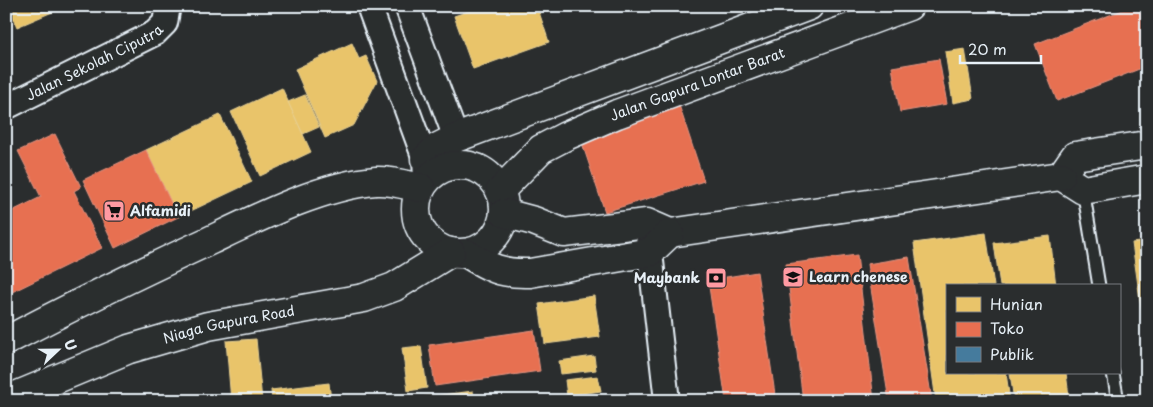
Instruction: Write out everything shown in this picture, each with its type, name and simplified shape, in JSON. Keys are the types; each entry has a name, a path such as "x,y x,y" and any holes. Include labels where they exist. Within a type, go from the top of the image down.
{"street":[{"name":"Jalan Sekolah Ciputra","path":"6,107 155,33 165,23 168,6"},
{"path":"369,6 424,176"},
{"path":"406,6 456,138"},
{"path":"650,252 530,273 514,274 493,269 459,252 439,248 428,239 420,228 416,215 416,201 424,176 438,147 456,138 809,6"},
{"name":"Jalan Gapura Lontar Barat","path":"502,202 541,149 566,136 617,114 909,6"},
{"path":"1073,174 1147,144"},
{"path":"6,341 97,293 263,215 340,188 376,181 392,182 424,176 448,166 460,164 473,166 484,172 502,202 534,221 564,233 658,228 1073,174 1147,179"},
{"path":"459,252 488,243 501,224 502,202"},
{"path":"658,228 650,252 667,401"},
{"name":"Niaga Gapura Road","path":"6,400 130,348 208,326 364,298 394,287 459,252"}],"lane":[{"path":"1073,174 1099,284"},
{"path":"1113,374 1118,401"}],"building: Hunian":[{"path":"8,6 56,6 57,10 17,27"},
{"path":"483,6 537,6 549,42 473,69 454,16"},
{"path":"352,43 359,59 366,56 377,81 354,125 325,138 295,69"},
{"path":"965,49 973,99 953,103 945,52"},
{"path":"282,88 311,152 260,176 231,112"},
{"path":"305,95 319,127 303,134 288,102"},
{"path":"220,115 252,182 178,217 146,150"},
{"path":"986,233 994,284 946,284 946,374 1006,374 1010,401 936,401 914,243"},
{"path":"1050,236 1056,284 1000,284 994,243"},
{"path":"1147,241 1147,342 1146,342 1132,243"},
{"path":"594,296 600,337 545,344 539,304"},
{"path":"256,339 262,401 231,401 226,341"},
{"path":"421,346 427,388 408,391 402,348"},
{"path":"594,356 596,370 561,374 559,361"},
{"path":"1010,374 1066,374 1069,396 1014,401"},
{"path":"598,376 601,391 567,396 565,380"},
{"path":"329,383 331,401 272,401 271,390"},
{"path":"473,391 475,401 419,401 419,398"}],"building: Toko":[{"path":"1133,6 1147,6 1147,66 1057,101 1035,44"},
{"path":"939,59 947,104 900,112 892,67"},
{"path":"678,102 704,181 605,212 579,134"},
{"path":"55,134 81,187 74,191 102,248 6,295 6,214 41,197 18,151"},
{"path":"146,150 178,217 115,248 83,180"},
{"path":"857,255 874,401 803,401 786,264"},
{"path":"909,257 932,401 889,401 867,264"},
{"path":"757,272 776,401 726,401 708,280"},
{"path":"534,330 540,371 435,386 429,345"}],"building: Publik":[{"path":"186,396 186,401 142,401"}],"place":[{"name":"Alfamidi","path":"114,211"},
{"name":"Learn chenese","path":"793,277"},
{"name":"Maybank","path":"716,278"}]}
